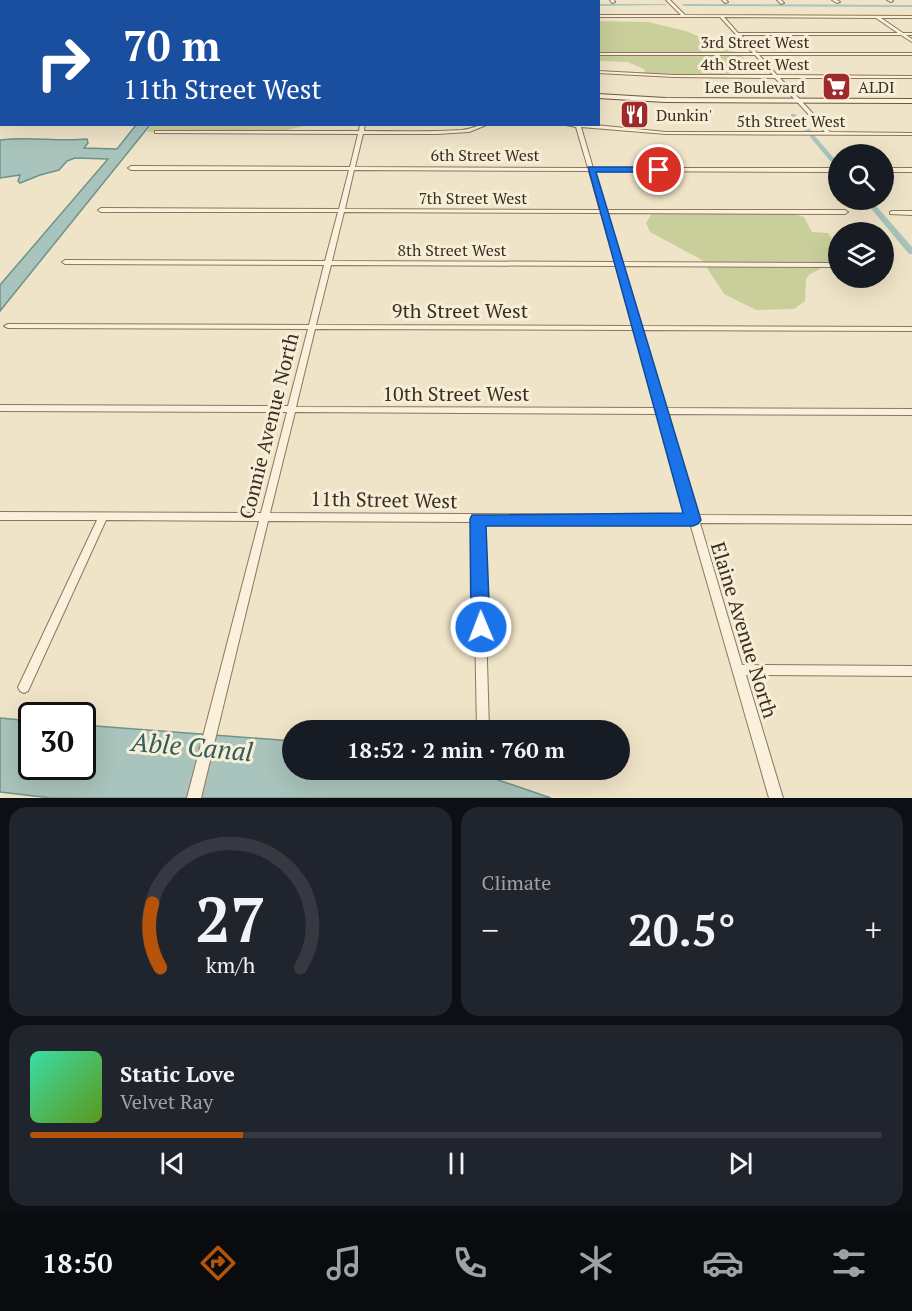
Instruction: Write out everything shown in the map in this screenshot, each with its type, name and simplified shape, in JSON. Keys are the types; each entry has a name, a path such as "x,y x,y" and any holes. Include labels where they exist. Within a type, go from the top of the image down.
{"main road":[{"name":"Lee Boulevard","path":"600,98 674,105 912,103"},
{"name":"Lee Boulevard","path":"600,98 642,102 654,100 800,103"}],"street":[{"path":"668,0 684,16"},
{"path":"600,16 912,17"},
{"path":"721,16 829,134"},
{"path":"877,17 912,41"},
{"path":"737,34 912,34"},
{"name":"3rd Street West","path":"600,54 912,54"},
{"name":"4th Street West","path":"600,72 646,76 912,77"},
{"path":"157,132 362,129 454,132 479,126"},
{"name":"5th Street West","path":"578,126 666,133 912,134"},
{"name":"Elaine Avenue North","path":"578,126 776,798"},
{"name":"Connie Avenue North","path":"209,736 362,129"},
{"name":"6th Street West","path":"131,168 828,170"},
{"path":"894,170 912,170"},
{"name":"7th Street West","path":"101,210 845,212"},
{"path":"892,213 912,213"},
{"name":"8th Street West","path":"66,262 828,265"},
{"name":"9th Street West","path":"8,326 912,329"},
{"name":"10th Street West","path":"0,408 912,412"},
{"name":"11th Street West","path":"0,516 912,520"},
{"path":"24,687 103,517"},
{"path":"478,519 483,720"},
{"path":"739,670 912,671"},
{"path":"194,798 209,736"}],"green space":[{"path":"600,21 648,22 686,31 741,55 745,60 738,71 727,74 646,74 644,69 628,62 600,61"},
{"path":"151,126 304,126 277,132 147,132"},
{"path":"653,212 786,212 804,217 812,232 828,233 828,265 810,274 806,279 805,301 794,309 756,310 724,294 702,260 650,232 646,223"}],"water":[{"path":"135,126 149,126 0,311 0,285 108,159 75,158 67,161 59,170 20,183 18,181 20,175 0,178 0,140 87,139 88,143 84,148 117,149"},
{"name":"Able Canal","path":"0,718 18,720 18,780 96,780 96,726 282,740 282,780 498,780 551,798 51,798 0,792"}],"waterway":[{"path":"600,5 665,5"},
{"path":"684,5 912,6"},
{"path":"793,115 809,132"},
{"path":"812,136 828,155"},
{"path":"876,210 912,252"}],"place":[{"name":"ALDI","path":"837,87"},
{"name":"Dunkin'","path":"635,115"}],"route":[{"path":"481,627 478,519 693,520 591,169 659,170"}]}
